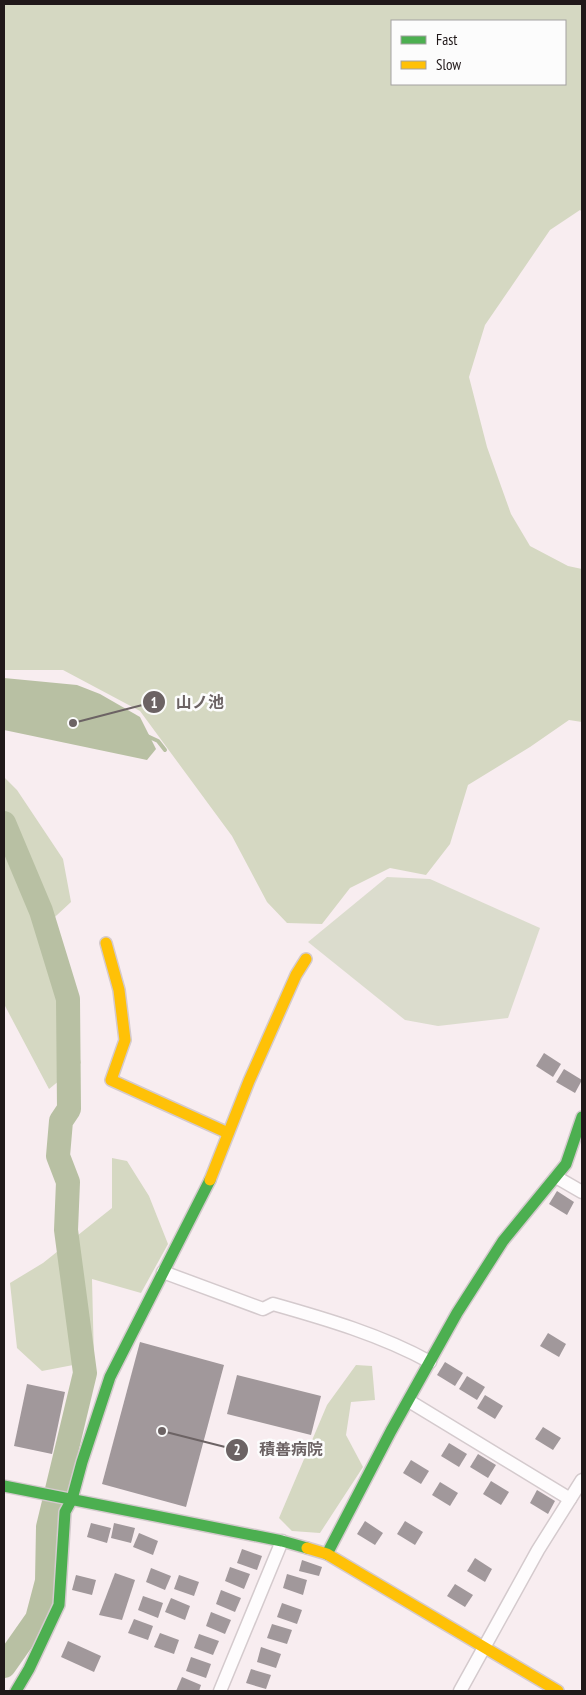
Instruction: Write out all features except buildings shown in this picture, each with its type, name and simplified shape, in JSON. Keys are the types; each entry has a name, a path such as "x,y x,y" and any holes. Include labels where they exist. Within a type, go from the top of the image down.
{"street":[{"path":"106,943 119,990 125,1040 111,1080 228,1134"},
{"path":"16,1691 29,1669 59,1605 65,1512 110,1378 206,1189 249,1081 296,975 306,959"},
{"path":"327,1554 391,1431 456,1313 503,1242 566,1164 582,1117"},
{"path":"556,1177 582,1192"},
{"path":"163,1272 263,1309 273,1304 365,1332 430,1362"},
{"path":"409,1400 570,1498"},
{"path":"460,1691 538,1550 582,1480"},
{"path":"4,1486 282,1541 327,1554 558,1691"},
{"path":"220,1691 282,1541"}],"shaded area":[{"path":"4,4 582,4 582,212 580,210 550,230 485,325 469,377 487,447 511,514 530,546 568,566 582,569 582,722 569,720 530,747 468,785 450,844 426,875 390,868 350,888 322,924 287,923 267,902 232,836 140,711 63,670 4,670"},
{"path":"4,678 77,685 100,694 140,717 156,749 147,760 4,730"},
{"path":"4,777 17,790 63,859 71,902 43,928 81,1063 49,1089 4,1004"},
{"path":"387,877 430,879 540,928 508,1018 438,1026 405,1020 308,942"},
{"path":"112,1158 127,1161 149,1196 168,1244 141,1293 92,1279 94,1361 42,1371 17,1348 10,1283 43,1263 112,1208"},
{"path":"356,1365 372,1366 375,1400 351,1402 346,1435 363,1467 320,1533 292,1531 279,1518 327,1405"}],"waterway":[{"path":"145,735 158,741 165,750"},
{"path":"4,823 41,911 68,999 69,1109 61,1121 58,1156 68,1182 66,1230 85,1373 48,1527 47,1581 37,1619 4,1666"}],"traffic: fast":[{"path":"327,1554 391,1431 457,1313 503,1241 566,1164 582,1117"},
{"path":"16,1691 29,1669 59,1605 65,1512 72,1499 110,1377 210,1180"},
{"path":"4,1486 282,1541 307,1548"}],"traffic: slow":[{"path":"106,943 119,990 125,1040 111,1080 228,1133"},
{"path":"210,1180 249,1081 296,975 306,959"},
{"path":"307,1548 327,1554 558,1691"}],"place":[{"name":"山ノ池","path":"73,723"},
{"name":"積善病院","path":"162,1431"}]}
